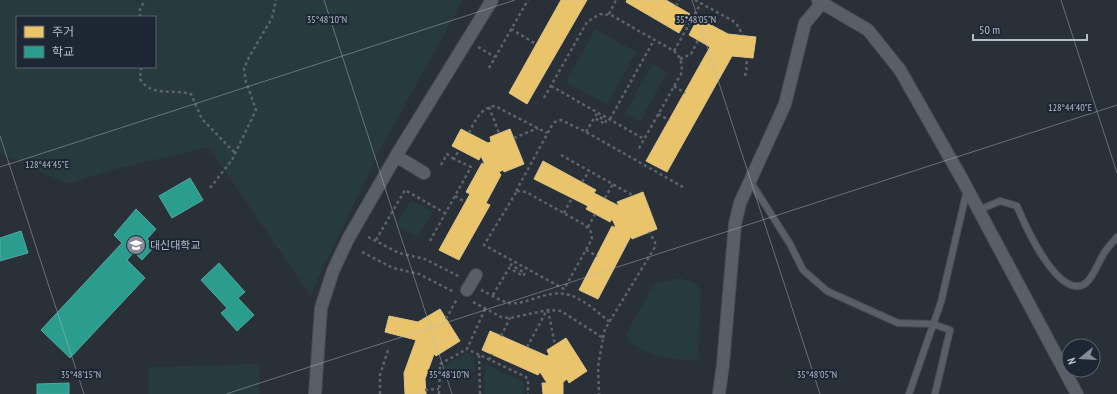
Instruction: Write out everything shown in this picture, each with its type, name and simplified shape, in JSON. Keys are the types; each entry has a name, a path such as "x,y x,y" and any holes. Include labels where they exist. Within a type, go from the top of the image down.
{"street":[{"path":"315,394 321,308 333,271 348,239 396,156 492,0"},
{"path":"719,394 724,364 735,224 740,203 785,104 805,22 820,1 868,30 900,70 979,210 1076,394"},
{"path":"396,156 424,173"}],"lane":[{"path":"750,181 790,244 803,270 827,291 898,322 933,324 950,330 935,394"},
{"path":"909,394 941,302 967,188"},
{"path":"979,210 1000,201 1017,206 1047,264 1068,284 1078,286 1086,282 1107,249 1117,238"}],"path":[{"path":"140,16 140,9 145,0"},
{"path":"210,188 236,153 256,110 246,82 244,69 272,18 276,0"},
{"path":"489,68 528,0"},
{"path":"609,14 616,0"},
{"path":"676,6 679,0"},
{"path":"695,0 733,21 743,35"},
{"path":"674,51 701,3"},
{"path":"544,98 587,22 597,15 609,14 674,51 680,60 682,71 638,150"},
{"path":"511,29 536,44"},
{"path":"610,119 654,40"},
{"path":"680,60 691,54 698,40"},
{"path":"476,46 495,57"},
{"path":"745,76 747,66 746,58"},
{"path":"141,68 140,79 147,87 162,92 183,92 191,94 202,119 236,153"},
{"path":"551,86 644,139"},
{"path":"674,86 685,93"},
{"path":"469,134 480,114 489,107 495,106 501,107 547,133"},
{"path":"489,107 499,133"},
{"path":"586,132 594,118 605,124 606,121 596,115 598,112"},
{"path":"658,114 669,120"},
{"path":"514,194 520,190 526,192 588,227 592,237 564,289 484,245 547,133 553,125 561,120 586,132 683,187"},
{"path":"514,138 538,128"},
{"path":"454,159 460,150"},
{"path":"430,241 471,167 447,154 441,165"},
{"path":"561,155 634,196"},
{"path":"582,182 588,171"},
{"path":"605,198 613,184"},
{"path":"376,240 405,190 445,213"},
{"path":"455,196 465,202"},
{"path":"564,213 572,198"},
{"path":"588,227 595,214"},
{"path":"599,394 598,367 605,329 655,247 655,242 649,232"},
{"path":"368,237 399,253 431,262 448,269 508,303 514,303 546,294 566,294 577,298 610,322"},
{"path":"586,250 597,256"},
{"path":"362,252 393,268 419,274 459,295 446,319"},
{"path":"493,295 509,268 523,276 525,273 511,265 513,261"},
{"path":"472,302 501,317 510,318 548,310 567,313 603,338"},
{"path":"439,394 440,364 467,349 485,309"},
{"path":"548,310 555,345"},
{"path":"527,348 548,310"},
{"path":"501,336 510,318"},
{"path":"380,394 380,376 389,347"},
{"path":"467,349 526,377 528,381 528,394"},
{"path":"489,360 492,354"},
{"path":"479,355 480,394"},
{"path":"425,390 439,389"}],"green space":[{"path":"0,0 463,0 379,152 310,296 209,147 116,169 68,184 0,153"},
{"path":"595,29 636,52 607,105 566,82"},
{"path":"652,64 667,72 640,122 625,114"},
{"path":"411,200 433,212 418,237 396,225"},
{"path":"680,278 693,282 701,290 698,352 699,361 669,358 647,352 637,347 630,341 626,334 654,284"},
{"path":"467,353 474,357 475,372 442,369 444,365"},
{"path":"259,364 259,394 149,394 149,367"},
{"path":"485,364 523,382 523,394 485,394"}],"building: 주거":[{"path":"561,0 587,0 527,104 509,93"},
{"path":"627,0 666,0 690,14 679,33 626,2"},
{"path":"698,18 728,34 756,37 753,58 732,56 667,172 646,161 710,47 689,35"},
{"path":"461,129 488,143 491,142 490,137 510,129 524,164 504,172 503,170 499,172 501,175 486,203 490,205 459,260 439,250 470,194 466,192 482,163 485,165 481,156 479,160 452,146"},
{"path":"543,161 596,190 594,193 619,206 617,202 643,192 657,229 632,239 631,236 598,299 579,290 612,226 615,228 615,225 612,219 610,222 586,209 588,206 534,179"},
{"path":"440,309 460,341 436,356 434,354 425,379 426,394 405,394 404,373 416,340 385,332 389,316 418,322"},
{"path":"490,331 547,356 549,355 547,350 566,338 587,371 569,383 567,379 563,382 563,394 543,394 542,383 547,383 540,372 538,375 482,350"}],"building: 학교":[{"path":"190,178 203,200 172,218 159,196"},
{"path":"136,209 156,229 147,239 154,247 142,260 134,252 127,260 145,278 70,358 41,330 122,243 114,235"},
{"path":"21,231 28,253 0,261 0,238"},
{"path":"219,263 245,292 238,298 254,315 237,331 221,313 227,308 201,280"},
{"path":"69,383 69,394 37,394 37,384"}],"place":[{"name":"대신대학교","path":"136,245"}]}
